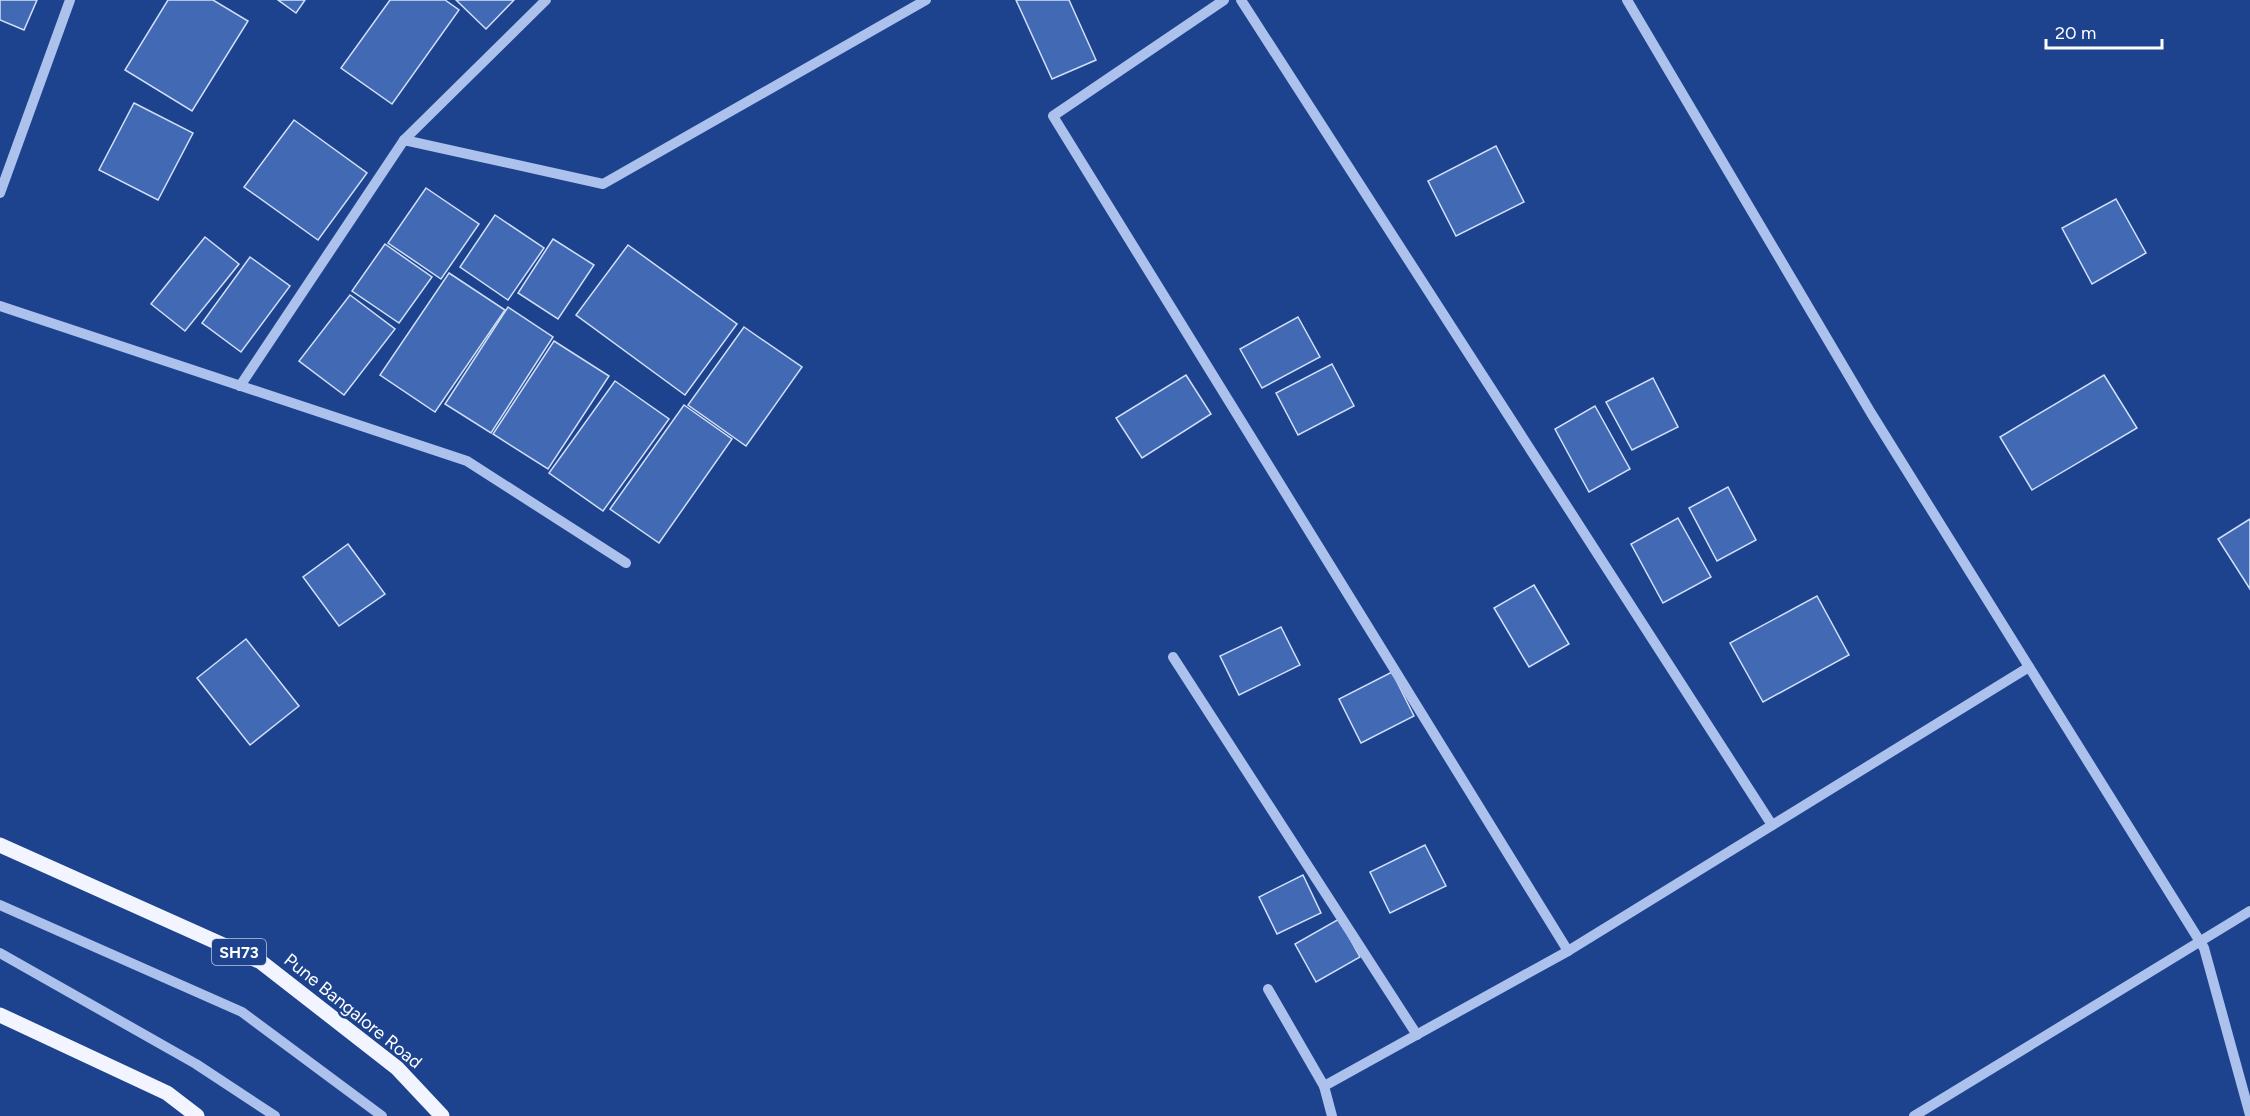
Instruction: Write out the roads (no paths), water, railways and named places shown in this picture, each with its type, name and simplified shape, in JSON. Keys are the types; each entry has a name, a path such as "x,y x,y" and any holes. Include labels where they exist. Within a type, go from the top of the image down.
{"main road":[{"name":"Pune Bangalore Road","path":"0,845 261,962 397,1068 442,1116"},
{"path":"0,1015 166,1093 197,1116"}],"street":[{"path":"0,193 70,0"},
{"path":"240,386 404,140 546,0"},
{"path":"899,0 905,12"},
{"path":"404,140 603,184 926,0"},
{"path":"1224,0 1053,116 1568,951"},
{"path":"1241,0 1772,825"},
{"path":"1627,0 1871,413 2204,948 2250,1115"},
{"path":"0,306 467,461 626,563"},
{"path":"1173,657 1417,1035"},
{"path":"1324,1086 1568,951 2030,667"},
{"path":"0,905 242,1012 382,1116"},
{"path":"1914,1116 2250,911"},
{"path":"0,953 196,1064 275,1116"},
{"path":"1268,989 1324,1086 1332,1116"}]}
